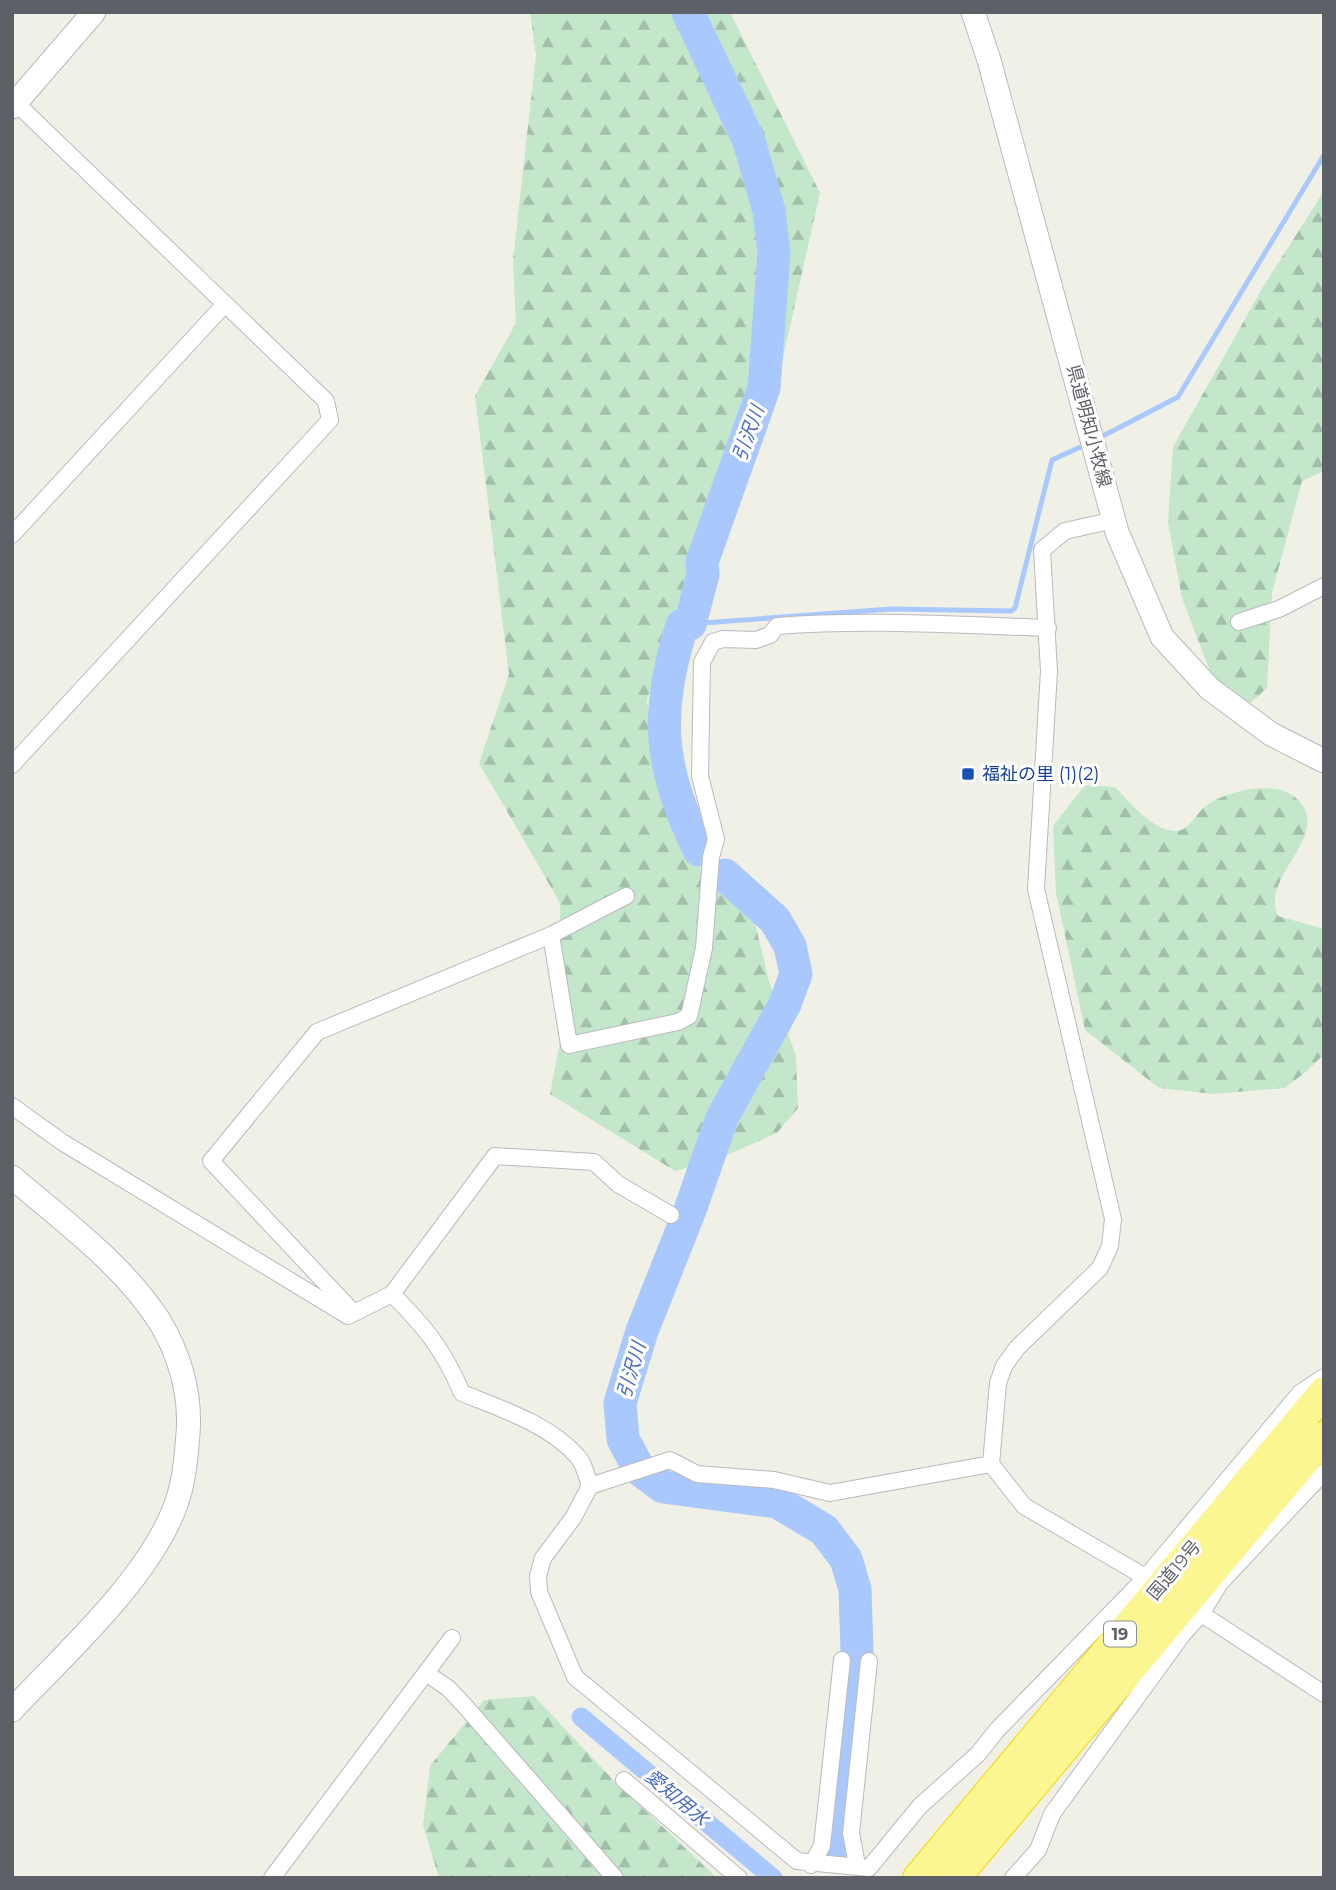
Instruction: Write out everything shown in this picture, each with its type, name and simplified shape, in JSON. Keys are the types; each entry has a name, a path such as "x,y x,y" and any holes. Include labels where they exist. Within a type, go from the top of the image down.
{"highway":[{"name":"国道19号","path":"918,1878 1153,1582 1324,1392"},
{"name":"国道19号","path":"955,1878 1194,1609 1324,1437"}],"main road":[{"path":"14,105 94,12"},
{"name":"県道明知小牧線","path":"973,12 989,60 1114,520 1162,637 1210,689 1272,734 1324,761"},
{"path":"12,1177 116,1269 159,1322 181,1366 189,1416 186,1467 175,1507 159,1540 122,1591 12,1710"}],"street":[{"path":"12,765 330,421 326,401 14,105"},
{"path":"12,535 225,304"},
{"path":"1114,520 1065,531 1042,550 1049,671 1036,889 1114,1219 1111,1246 1100,1268 1017,1348 1004,1366 998,1383 991,1464 1024,1506 1153,1582"},
{"path":"1239,622 1279,609 1324,586"},
{"path":"551,935 569,1045 678,1022 689,1016 704,948 711,857 716,839 700,776 702,662 713,642 723,639 756,640 770,635 777,626 819,623 880,621 1048,628"},
{"path":"354,1313 211,1161 317,1032 551,935 626,896"},
{"path":"12,1106 62,1142 348,1316 392,1294 495,1156 594,1162 618,1184 671,1215"},
{"path":"392,1294 446,1354 462,1393 509,1412 560,1441 579,1458 590,1486"},
{"path":"867,1870 920,1806 978,1754 997,1730 1153,1582 1300,1393 1324,1377"},
{"path":"867,1870 811,1865 797,1861 575,1677 539,1591 538,1576 543,1558 573,1518 590,1486 670,1460 697,1474 774,1480 830,1493 991,1464"},
{"path":"1013,1878 1038,1850 1052,1814 1194,1609 1324,1472"},
{"path":"1194,1609 1324,1693"},
{"path":"272,1878 452,1638"},
{"path":"811,1865 822,1846 842,1660"},
{"path":"867,1870 851,1833 869,1661"},
{"path":"426,1673 448,1688 465,1706 615,1878"},
{"path":"978,1754 994,1767"},
{"path":"624,1780 740,1878"},
{"path":"1038,1802 1052,1814"}],"green space":[{"path":"530,12 730,12 820,193 779,375 692,559 647,700 656,781 692,860 755,923 769,981 796,1056 798,1108 777,1133 720,1158 675,1171 550,1094 561,1036 560,903 479,763 509,674 475,396 516,323 513,260 536,55"},
{"path":"1324,191 1324,471 1302,481 1272,593 1267,688 1248,705 1221,700 1182,598 1168,522 1173,447 1263,287"},
{"path":"1085,785 1115,787 1149,820 1174,831 1189,825 1207,805 1239,791 1277,789 1297,799 1306,813 1307,827 1278,886 1275,901 1278,916 1324,929 1324,1054 1285,1088 1214,1094 1159,1088 1085,1030 1056,893 1053,826"},
{"path":"534,1696 616,1783 717,1878 439,1878 423,1825 430,1766 484,1700"}],"waterway":[{"name":"引沢川","path":"688,12 749,141 769,211 774,253 764,388 702,562 703,574 690,624 682,625 668,686 665,713 668,765 685,819 699,850"},
{"path":"1099,438 1178,397 1324,155"},
{"path":"690,624 891,609 1011,611 1015,608 1052,460 1087,444"},
{"name":"引沢川","path":"725,875 775,920 790,946 796,974 785,1004 722,1118 690,1210 642,1331 620,1403 623,1439 639,1469 663,1487 777,1502 824,1530 846,1559 855,1589 857,1652 836,1856"},
{"name":"愛知用水","path":"581,1717 773,1878"}],"place":[{"name":"福祉の里 (1)(2)","path":"968,774"}]}
